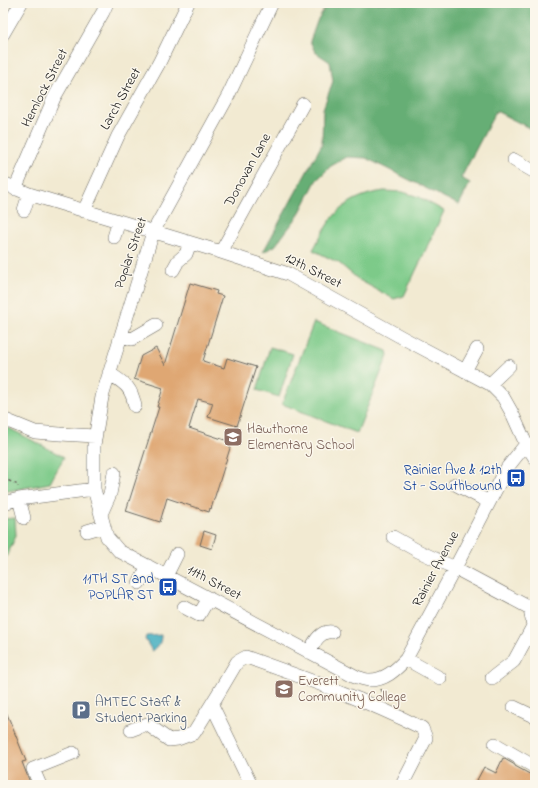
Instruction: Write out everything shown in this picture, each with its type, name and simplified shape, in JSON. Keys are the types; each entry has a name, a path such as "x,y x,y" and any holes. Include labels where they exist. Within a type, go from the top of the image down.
{"street":[{"path":"3,34 21,3"},
{"name":"Hemlock Street","path":"15,189 54,98 104,12 107,3"},
{"name":"Larch Street","path":"84,211 118,136 160,63 188,3"},
{"name":"Poplar Street","path":"94,489 94,445 102,397 154,232 228,96 272,3"},
{"name":"Donovan Lane","path":"222,252 303,104"},
{"path":"514,160 535,172"},
{"name":"12th Street","path":"3,183 29,194 222,252 288,274 403,338 490,384 503,397 512,412 526,444 535,458"},
{"path":"24,210 29,194"},
{"path":"114,237 119,221"},
{"path":"173,270 178,261 186,254 190,243"},
{"path":"121,336 132,339 156,325"},
{"path":"466,371 477,349"},
{"path":"448,362 450,375"},
{"path":"490,384 509,366"},
{"path":"109,373 128,386 133,396 135,406"},
{"path":"3,419 35,432 95,436"},
{"name":"Rainier Avenue","path":"355,676 368,680 378,679 388,675 398,668 406,659 507,468 526,444"},
{"path":"87,531 102,520 110,494 114,473"},
{"path":"454,484 489,502"},
{"path":"3,503 19,499 94,489"},
{"name":"11th Street","path":"94,489 107,537 119,551 355,676"},
{"path":"19,499 24,518"},
{"path":"393,537 418,551 533,604 533,626 514,661 492,678"},
{"path":"166,576 177,554"},
{"path":"139,583 148,566"},
{"path":"184,607 199,615 208,598"},
{"path":"309,652 315,640 324,633 329,631 332,632"},
{"path":"132,730 147,724 169,740 178,739 194,733 237,662 246,657 351,697 422,728 426,738 402,785"},
{"path":"406,659 440,678"},
{"path":"212,705 251,785"},
{"path":"514,707 535,717"},
{"path":"495,744 535,767"},
{"path":"40,785 33,769 73,753"}],"path":[{"path":"3,478 18,485 19,499"}],"green space":[{"path":"328,3 535,3 535,131 496,111 461,178 470,183 459,205 366,158 347,157 331,166 316,181 298,216 275,246 263,252 322,144 323,109 333,81 330,62 315,52 310,41 318,19"},
{"path":"384,191 403,192 419,197 444,211 404,296 394,299 359,280 339,263 313,250 328,224 347,204 370,194"},
{"path":"314,322 387,351 388,355 357,433 282,404"},
{"path":"270,347 293,354 279,397 257,390"},
{"path":"3,425 64,457 50,483 3,492"},
{"path":"15,518 16,536 3,564 3,519"}],"water":[{"path":"161,635 159,644 152,651 145,639 146,636"}],"building":[{"name":"Hawthorne Elementary School","path":"190,283 217,291 216,294 223,296 203,361 224,368 227,358 256,367 237,426 208,417 213,403 198,399 189,428 231,442 211,509 210,508 209,512 167,498 160,522 126,511 159,407 157,407 163,388 134,379 141,356 156,348 165,365"},
{"path":"204,531 216,535 212,549 200,545"},
{"path":"3,704 26,761 22,762 31,785 3,785"},
{"path":"503,758 535,777 535,785 486,785 477,780 484,767 496,773"}],"place":[{"name":"Hawthorne Elementary School","path":"233,437"},
{"name":"Rainier Ave & 12th St - Southbound","path":"516,478"},
{"name":"11TH ST and POPLAR ST","path":"168,587"},
{"name":"Everett Community College","path":"284,689"},
{"name":"AMTEC Staff & Student Parking","path":"81,710"}]}
